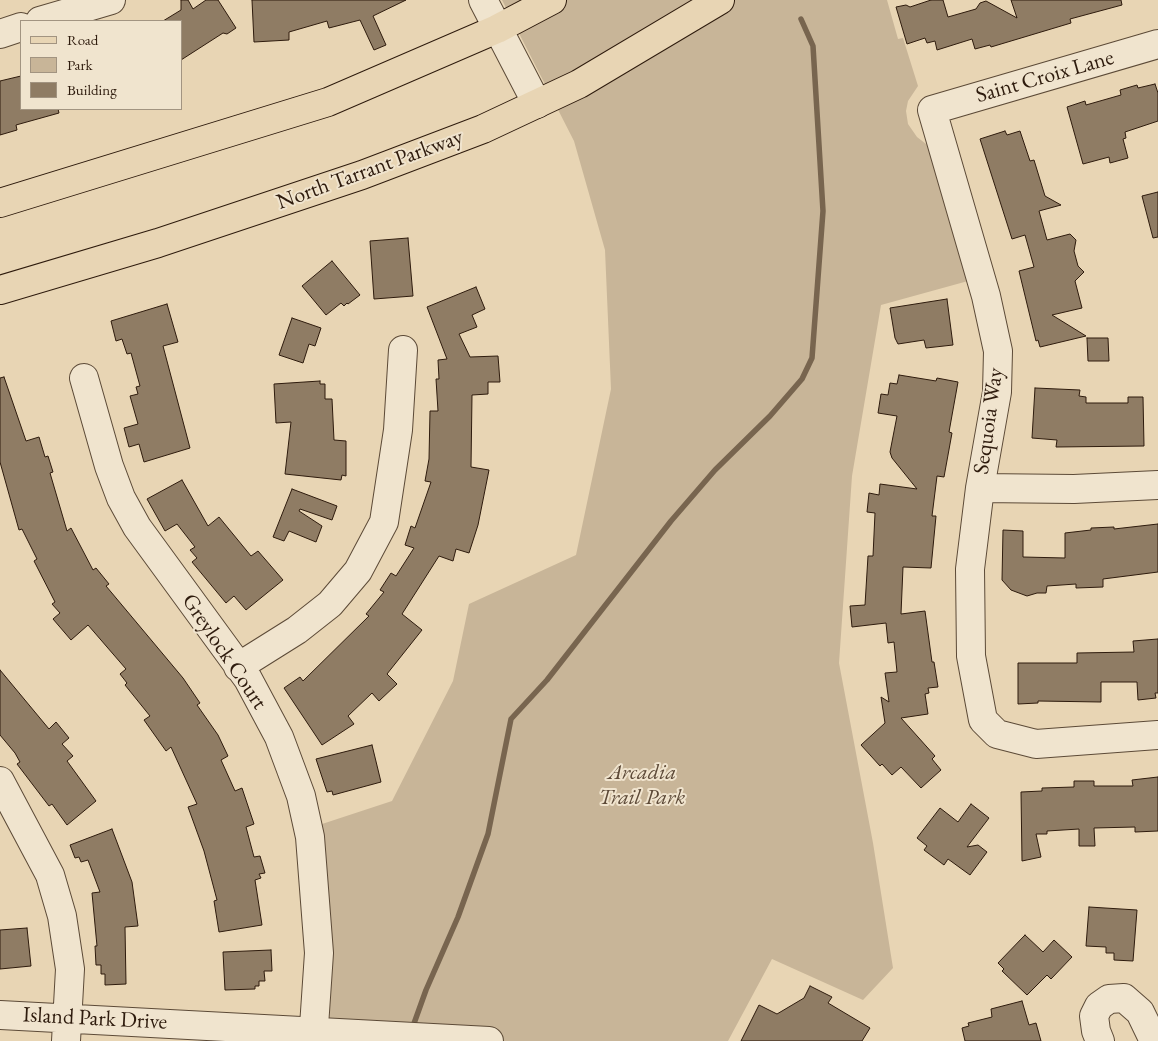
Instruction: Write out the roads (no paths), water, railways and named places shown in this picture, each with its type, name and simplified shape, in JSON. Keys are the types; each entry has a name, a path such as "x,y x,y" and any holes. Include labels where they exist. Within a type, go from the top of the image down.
{"main road":[{"path":"0,203 328,102 497,29 552,0"},
{"name":"North Tarrant Parkway","path":"0,290 158,243 362,176 483,129 596,74 720,0"}],"street":[{"path":"43,20 111,0"},
{"path":"483,0 537,104"},
{"path":"0,34 20,27"},
{"name":"Saint Croix Lane","path":"932,110 1158,44"},
{"name":"Sequoia Way","path":"932,110 986,296 998,351 997,392 980,488 970,569 971,656 983,720 997,734 1036,744 1158,735"},
{"path":"238,667 298,630 330,604 358,572 384,522 398,430 402,350"},
{"name":"Greylock Court","path":"84,378 109,466 125,505 137,528 248,679 279,737 301,796 310,837 319,954 313,1036"},
{"path":"980,488 1074,489 1158,485"},
{"path":"0,781 36,845 53,883 62,916 70,969 67,1029"},
{"path":"1100,1041 1096,1031 1094,1016 1099,1006 1109,999 1124,998 1140,1012 1154,1041"},
{"name":"Island Park Drive","path":"0,1015 67,1029 313,1036 343,1033 480,1041"}],"waterway":[{"path":"412,1029 426,990 458,917 488,834 511,719 547,680 671,521 715,470 770,416 802,379 812,358 823,211 813,46 801,19"}],"park label":[{"name":"Arcadia Trail Park","path":"642,786"}]}
